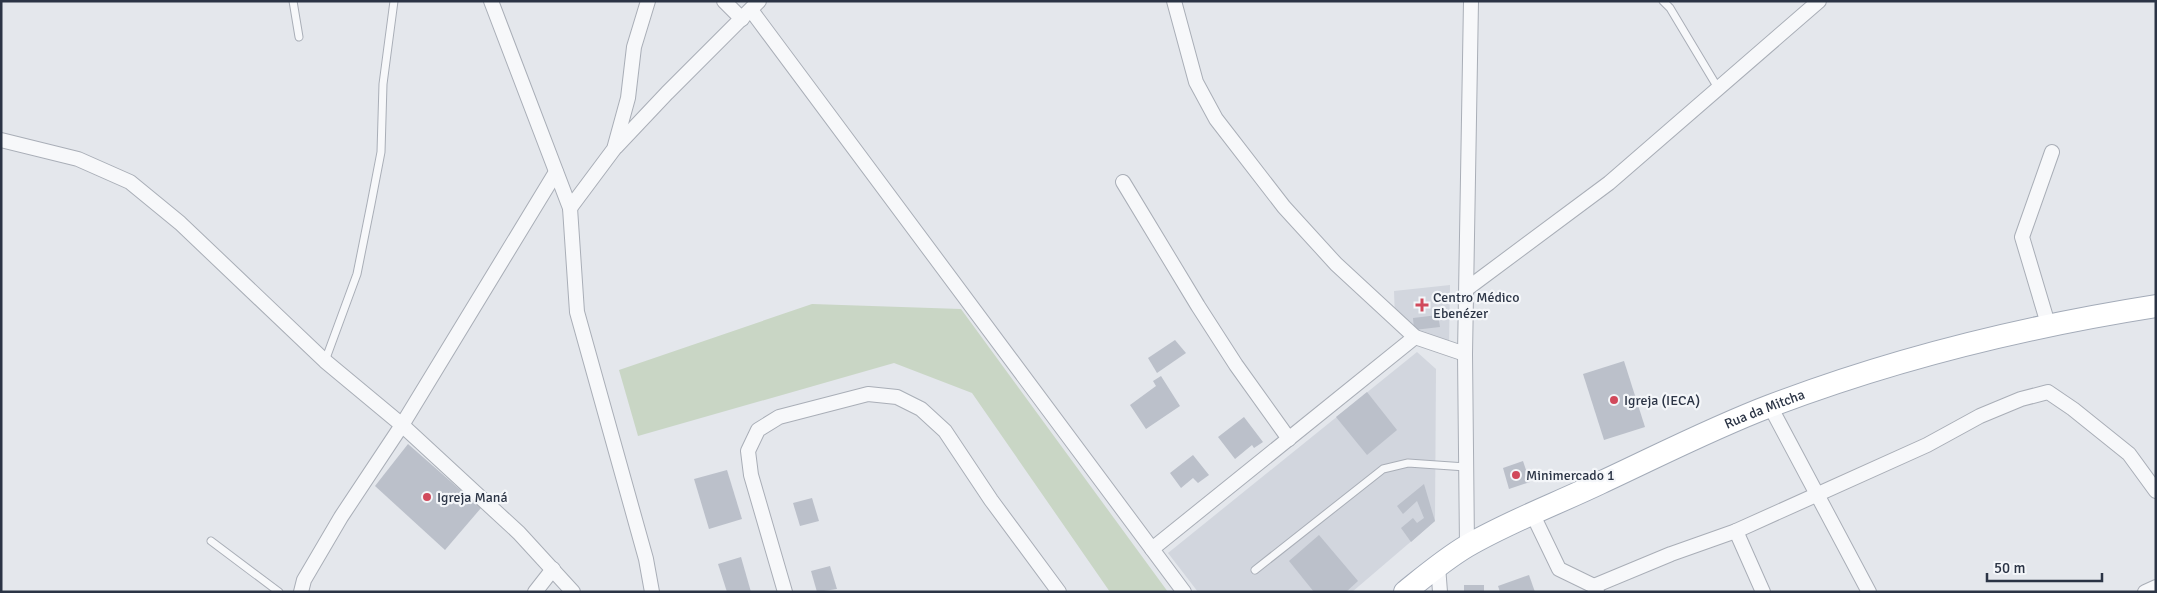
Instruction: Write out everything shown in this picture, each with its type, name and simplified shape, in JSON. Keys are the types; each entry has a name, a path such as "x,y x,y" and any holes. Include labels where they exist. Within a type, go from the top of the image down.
{"main road":[{"name":"Rua da Mitcha","path":"1405,592 1467,546 1532,513 1677,446 1770,406 1855,377 1954,347 2048,324 2156,306"}],"street":[{"path":"491,1 570,208 578,312 646,559 652,592"},
{"path":"614,149 628,98 634,47 648,1"},
{"path":"724,1 750,10 1184,592"},
{"path":"1174,1 1196,82 1216,119 1284,207 1336,264 1415,338 1465,354"},
{"path":"1467,546 1465,354 1468,288 1471,1"},
{"path":"1468,288 1609,183 1819,1"},
{"path":"570,208 614,149 666,93 750,10"},
{"path":"1,140 78,159 130,182 180,223 325,362 402,424 520,533 573,592"},
{"path":"2048,324 2022,236 2052,152"},
{"path":"300,592 304,580 341,517 402,424 556,172"},
{"path":"1123,182 1236,365 1289,439"},
{"path":"1152,550 1415,338"},
{"path":"1532,513 1559,569 1596,589 1671,554 1736,531 1927,445 1980,416 2020,399 2048,392 2073,409 2129,454 2156,491"},
{"path":"785,592 750,475 748,451 758,430 779,417 868,394 897,398 920,408 945,431 991,500 1059,592"},
{"path":"1770,406 1869,592"},
{"path":"1736,531 1762,592"},
{"path":"1438,566 1440,592"},
{"path":"535,592 553,569"},
{"path":"2145,592 2156,587"}],"lane":[{"path":"293,1 299,37"},
{"path":"325,362 357,274 372,204 381,152 383,84 394,1"},
{"path":"1663,1 1670,8 1718,88"},
{"path":"1255,570 1383,469 1408,463 1466,467"},
{"path":"211,541 279,592"}],"shaded area":[{"name":"Centro Médico Ebenézer","path":"1450,285 1449,344 1415,337 1395,319 1394,291"},
{"path":"1417,352 1436,369 1435,521 1352,592 1198,592 1168,553"}],"green space":[{"path":"812,304 961,309 1168,592 1110,592 972,393 894,363 638,436 619,370"}],"building":[{"path":"1438,315 1440,327 1414,330 1413,318"},
{"path":"1175,340 1186,353 1157,373 1148,358"},
{"name":"Igreja (IECA)","path":"1624,361 1645,427 1604,440 1583,374"},
{"path":"1161,376 1180,406 1146,429 1130,405 1156,386 1153,381"},
{"path":"1367,392 1397,430 1367,455 1336,417"},
{"path":"1244,417 1263,442 1254,448 1252,445 1235,459 1218,437"},
{"name":"Igreja Maná","path":"408,444 481,508 445,550 375,486"},
{"path":"1193,455 1209,475 1198,483 1193,478 1181,488 1170,473"},
{"name":"Minimercado 1","path":"1523,461 1530,482 1509,489 1503,468"},
{"path":"727,470 742,519 709,529 694,479"},
{"path":"1424,484 1435,521 1411,542 1401,528 1413,518 1417,523 1424,518 1417,501 1403,514 1397,506"},
{"path":"812,498 819,521 800,526 793,503"},
{"path":"1319,535 1358,581 1346,592 1314,592 1289,561"},
{"path":"741,557 751,592 727,592 718,564"},
{"path":"830,566 837,589 817,592 811,571"},
{"path":"1529,575 1535,592 1500,592 1498,586"},
{"path":"1464,585 1484,585 1484,592 1464,592"}],"place":[{"name":"Centro Médico Ebenézer","path":"1422,305"},
{"name":"Igreja (IECA)","path":"1614,400"},
{"name":"Minimercado 1","path":"1516,475"},
{"name":"Igreja Maná","path":"427,497"}]}
